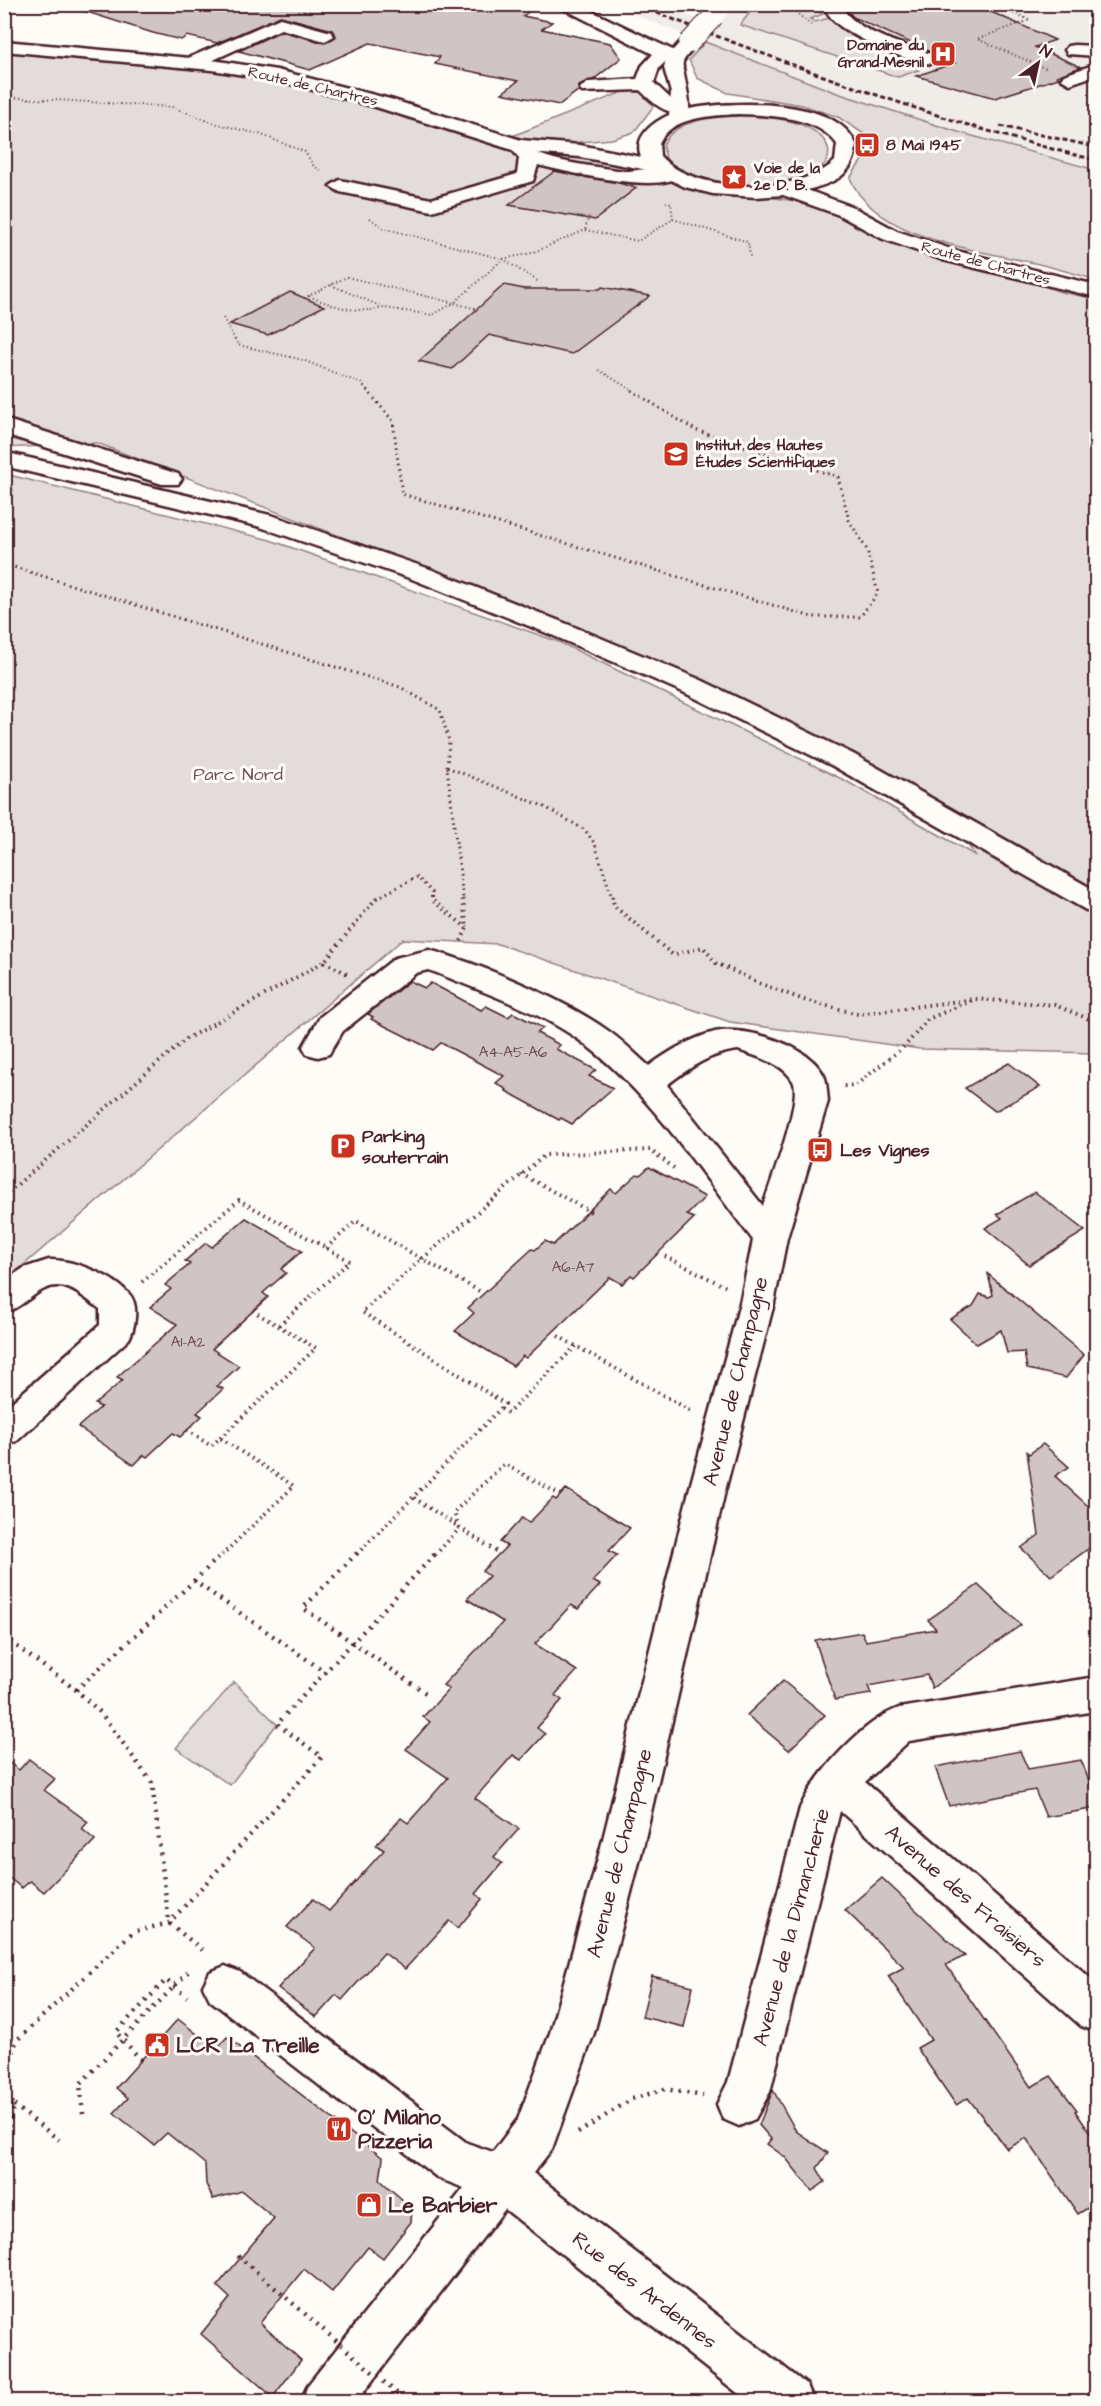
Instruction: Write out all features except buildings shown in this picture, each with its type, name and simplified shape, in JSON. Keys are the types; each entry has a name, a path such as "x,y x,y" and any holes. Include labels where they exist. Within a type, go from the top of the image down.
{"main road":[{"path":"562,4 669,56 679,80 682,96 679,113"},
{"path":"830,4 833,14 870,36 928,59"},
{"path":"644,84 651,66 689,43 717,10"},
{"path":"192,63 280,23 325,36"},
{"name":"Route de Chartres","path":"4,46 192,63 277,75 383,103 524,151 579,151 665,170"},
{"path":"1074,50 1096,51"},
{"path":"1070,79 1096,69"},
{"path":"679,80 738,108"},
{"path":"589,88 644,84 664,103 679,113"},
{"path":"738,108 763,108 810,118 841,136 847,147 846,158 839,168 825,177 785,189 723,189 694,183 665,170 650,157 647,147 650,137 679,113 738,108"},
{"name":"Route de Chartres","path":"579,151 650,137"},
{"path":"340,186 432,205 526,177 524,151 587,171 627,177 665,170"},
{"name":"Route de Chartres","path":"825,177 846,211"},
{"name":"Route de Chartres","path":"785,189 846,211 890,235 950,256 1096,291"},
{"path":"4,426 217,495 265,521"},
{"path":"4,459 265,521 421,574 692,687 843,760 1096,903"},
{"path":"318,1047 331,1023 406,965 429,960 448,966 542,1006 587,1032 648,1083 770,1238"},
{"path":"648,1083 680,1059 717,1042 739,1040 783,1054 809,1077 810,1089"},
{"name":"Avenue de Champagne","path":"325,2402 536,2133 572,2032 619,1859 724,1429 757,1304 770,1238 812,1101 810,1089"},
{"path":"4,1300 28,1279 51,1271 79,1277 117,1303 117,1330 4,1431"},
{"name":"Avenue de la Dimancherie","path":"739,2104 748,2092 820,1808 836,1782 899,1725 1096,1694"},
{"name":"Avenue des Fraisiers","path":"836,1782 1096,2011"},
{"path":"225,1986 454,2162 501,2177"},
{"name":"Rue des Ardennes","path":"501,2177 790,2402"}],"path":[{"path":"786,4 818,30"},
{"path":"991,4 1030,21 977,39 1070,79"},
{"path":"4,97 172,107 214,123 262,135 305,152 313,165 340,186 356,206 383,228 503,260 539,282"},
{"path":"660,200 670,203 673,219"},
{"path":"585,230 590,216"},
{"path":"330,285 385,308 432,315 454,303 503,260 532,253 585,230 638,241 673,219 748,242 750,256"},
{"path":"304,298 347,276 477,309"},
{"path":"309,296 336,308 364,313 385,308"},
{"path":"223,318 238,345 303,360 362,384 393,421 402,494 812,617 860,617 878,594 867,550 849,520 838,477 695,430 599,370"},
{"path":"4,564 400,687 440,710 449,741 447,767 453,833 467,928 448,966"},
{"path":"447,767 543,806 585,830 595,844 607,877 614,906 673,955 702,947 716,963 759,983 804,1000 858,1014 975,999 1055,1005 1096,1022"},
{"path":"4,1196 102,1109 186,1039 324,962 380,894 417,877 432,892 432,900 467,928"},
{"path":"810,1089 856,1085 906,1045 928,1019 975,999"},
{"path":"430,1696 303,1608 505,1404 495,1395 362,1312 544,1155 650,1150 699,1187 725,1180"},
{"path":"521,1174 591,1212"},
{"path":"117,1303 239,1200 350,1261 278,1326"},
{"path":"326,1248 356,1221 479,1291"},
{"path":"665,1256 757,1304"},
{"path":"187,1430 211,1446 316,1348 253,1311"},
{"path":"558,1336 724,1429"},
{"path":"500,1409 508,1413 576,1346"},
{"path":"76,1690 294,1486 220,1437"},
{"path":"459,1529 454,1512 504,1464 561,1495"},
{"path":"414,1498 497,1552"},
{"path":"4,2075 17,2040 133,1932 169,1923 322,1757 277,1724 459,1529"},
{"path":"194,1581 325,1673"},
{"path":"4,1637 76,1690 101,1713 152,1783 169,1923 221,1966 225,1986 203,2010 166,1980 116,2032 141,2060"},
{"path":"83,2114 80,2084 178,1982"},
{"path":"4,2036 17,2040"},
{"path":"4,2088 14,2105 58,2140"},
{"path":"536,2133 566,2142 632,2099 665,2089 684,2092"},
{"path":"4,2144 14,2105"},
{"path":"238,2256 407,2402"}],"shaded area":[{"path":"610,5 659,5 697,19 683,34"},
{"name":"Domaine du Grand-Mesnil","path":"734,5 1096,5 1096,169 958,132 837,93 705,42"}],"green space":[{"path":"756,5 805,5 823,14 810,19 815,22 829,18 846,29 885,46 903,62 919,70 898,77 740,25"},
{"path":"705,42 837,93 958,132 1096,170 1096,280 1043,265 952,245 902,227 880,214 862,198 850,178 868,151 864,134 838,117 802,105 728,93 697,78 689,60"},
{"name":"Parc Nord","path":"5,50 208,68 275,79 411,116 544,163 550,159 547,157 589,157 639,168 642,172 610,173 795,201 1061,292 1096,299 1096,1053 920,1049 730,1022 498,944 403,939 5,1281 5,474 270,540 559,642 846,781 976,856 929,794 428,570 97,443 5,448"},
{"path":"635,87 656,103 634,132 612,139 560,144 510,137"},
{"path":"719,116 777,119 806,127 818,134 826,143 829,151 828,158 815,173 796,181 774,185 749,185 700,177 680,169 666,159 663,145 673,132 687,124"},
{"path":"234,1682 277,1724 230,1785 176,1748"}],"railway":[{"path":"634,4 862,90 978,128 1096,160"},
{"path":"1000,126 1096,147"}],"place":[{"name":"Domaine du Grand-Mesnil","path":"943,54"},
{"name":"8 Mai 1945","path":"867,145"},
{"name":"Voie de la 2e D. B.","path":"734,177"},
{"name":"Institut des Hautes Études Scientifiques","path":"676,454"},
{"name":"Parking souterrain","path":"343,1146"},
{"name":"Les Vignes","path":"820,1150"},
{"name":"LCR La Treille","path":"157,2045"},
{"name":"O' Milano Pizzeria","path":"339,2129"},
{"name":"Le Barbier","path":"369,2205"}]}
